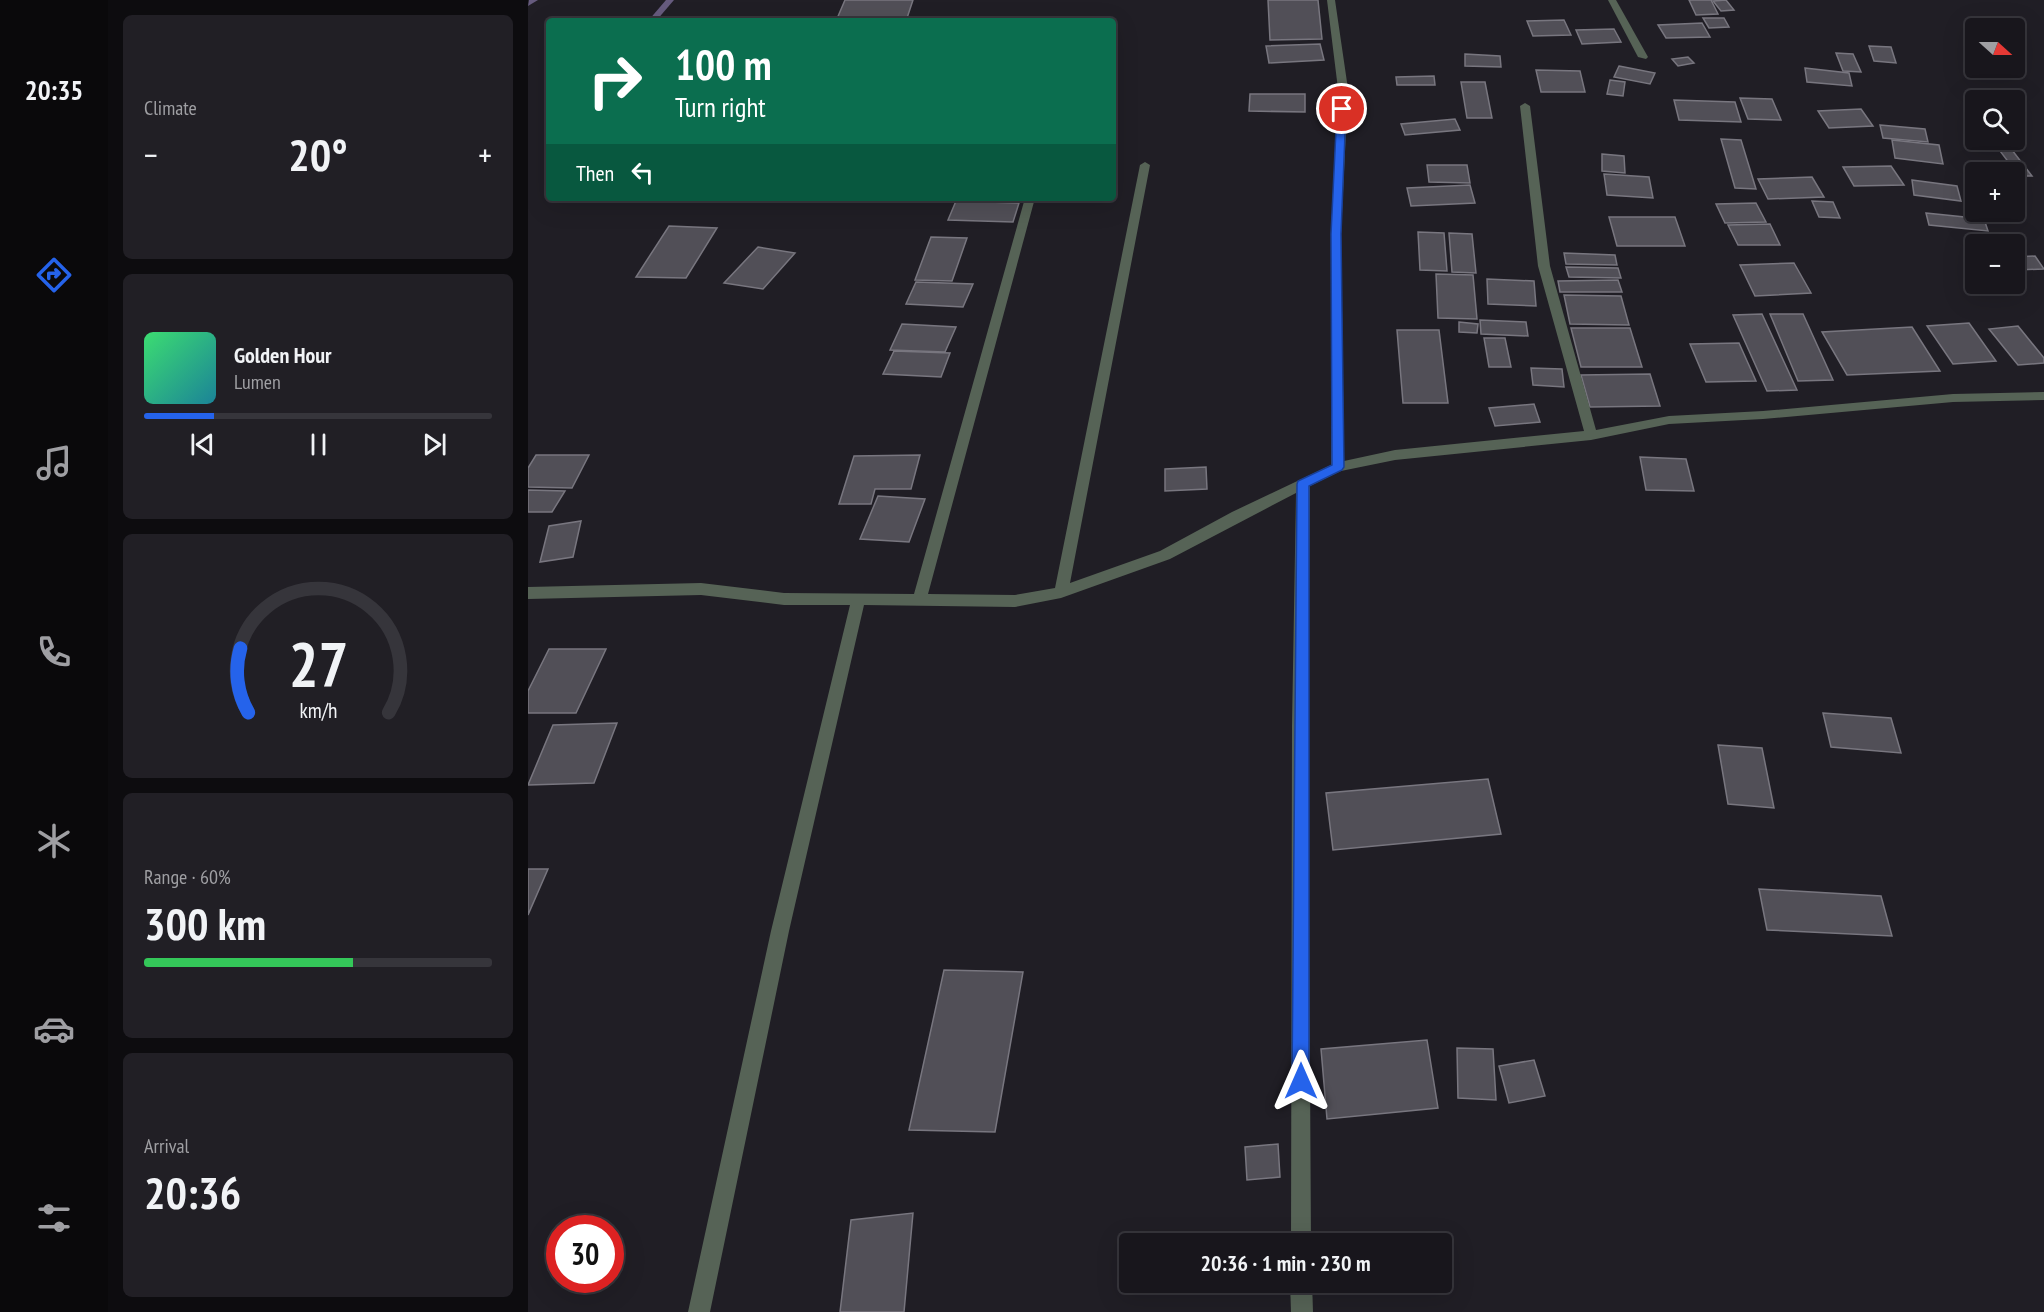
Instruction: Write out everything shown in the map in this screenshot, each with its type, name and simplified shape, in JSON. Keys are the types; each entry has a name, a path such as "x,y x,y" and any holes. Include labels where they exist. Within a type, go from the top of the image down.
{"street":[{"path":"1331,0 1343,88 1336,234 1338,467"},
{"path":"1612,0 1643,57"},
{"path":"1525,106 1544,266 1592,435"},
{"path":"1061,591 1145,165"},
{"path":"920,598 1029,201"},
{"path":"528,593 701,589 784,599 920,598 1015,601 1061,591 1165,555 1338,467 1395,455 1592,435 1669,420 1763,415 1953,398 2044,396"},
{"path":"1301,1233 1300,726 1303,484"},
{"path":"699,1312 780,931 859,598"},
{"path":"1301,1293 1302,1312"}],"building":[{"path":"845,0 913,0 907,18 837,18"},
{"path":"1268,0 1318,0 1322,39 1270,40"},
{"path":"1689,0 1711,0 1718,14 1696,15"},
{"path":"1726,0 1734,10 1721,11 1713,1"},
{"path":"1703,18 1724,18 1729,27 1709,28"},
{"path":"1564,20 1571,35 1533,36 1527,21"},
{"path":"1702,23 1710,37 1666,38 1658,25"},
{"path":"1614,29 1621,42 1582,44 1576,30"},
{"path":"1320,44 1324,60 1269,63 1266,46"},
{"path":"1869,46 1891,47 1896,63 1874,61"},
{"path":"1836,53 1853,54 1861,72 1843,71"},
{"path":"1465,54 1500,56 1501,67 1465,66"},
{"path":"1688,57 1694,63 1678,66 1672,59"},
{"path":"1619,66 1655,73 1650,84 1614,77"},
{"path":"1805,68 1849,73 1852,86 1807,82"},
{"path":"1536,70 1580,71 1585,92 1541,92"},
{"path":"1434,76 1435,85 1397,85 1396,77"},
{"path":"1610,80 1625,82 1623,96 1607,94"},
{"path":"1461,82 1485,82 1492,118 1467,118"},
{"path":"1250,94 1305,94 1305,112 1249,111"},
{"path":"1740,98 1772,99 1781,120 1748,119"},
{"path":"1674,100 1735,102 1741,122 1679,120"},
{"path":"1861,109 1873,126 1829,128 1818,111"},
{"path":"1455,119 1460,130 1405,135 1401,124"},
{"path":"1880,125 1925,129 1928,142 1883,138"},
{"path":"1721,139 1741,140 1756,189 1735,188"},
{"path":"1892,140 1939,145 1943,164 1895,158"},
{"path":"2012,150 2021,162 2008,162 2000,151"},
{"path":"1602,154 1624,156 1625,173 1602,171"},
{"path":"1427,165 1467,165 1470,183 1429,182"},
{"path":"1891,166 1904,185 1854,186 1843,167"},
{"path":"2025,167 2032,176 2025,176"},
{"path":"1604,174 1649,177 1653,198 1607,195"},
{"path":"1812,177 1824,197 1768,199 1758,179"},
{"path":"1912,180 1957,186 1961,201 1914,195"},
{"path":"1470,185 1475,203 1411,206 1407,188"},
{"path":"956,201 1019,203 1013,222 948,220"},
{"path":"1812,201 1833,202 1840,218 1819,217"},
{"path":"1756,203 1766,222 1725,223 1716,204"},
{"path":"1926,213 1965,217 1965,222 1985,222 1988,231 1929,225"},
{"path":"1609,217 1675,217 1685,246 1617,246"},
{"path":"1770,224 1780,245 1738,245 1728,225"},
{"path":"669,226 717,228 686,278 636,277"},
{"path":"1418,232 1444,233 1447,271 1420,270"},
{"path":"1449,233 1472,234 1476,273 1452,272"},
{"path":"931,237 967,238 952,281 915,280"},
{"path":"758,247 795,253 763,289 724,283"},
{"path":"1564,253 1615,255 1617,265 1566,264"},
{"path":"2025,256 2035,256 2044,269 2025,270"},
{"path":"1794,263 1811,293 1755,296 1740,265"},
{"path":"1566,267 1618,268 1621,278 1569,277"},
{"path":"1436,274 1473,275 1477,319 1438,318"},
{"path":"1487,279 1534,281 1536,306 1488,304"},
{"path":"1618,280 1622,292 1560,292 1558,281"},
{"path":"916,282 973,284 963,307 906,304"},
{"path":"1564,295 1621,296 1629,325 1570,324"},
{"path":"1762,314 1797,390 1767,391 1733,315"},
{"path":"1770,314 1803,314 1833,380 1798,381"},
{"path":"1480,320 1526,322 1528,336 1481,334"},
{"path":"1459,322 1478,324 1477,333 1459,332"},
{"path":"1969,323 1996,361 1953,364 1927,326"},
{"path":"902,324 956,327 945,352 890,350"},
{"path":"2018,326 2044,358 2044,363 2018,365 1989,329"},
{"path":"1912,327 1940,371 1847,375 1822,332"},
{"path":"1571,328 1630,328 1642,367 1581,367"},
{"path":"1397,330 1439,330 1448,403 1403,403"},
{"path":"1484,338 1505,338 1511,367 1489,367"},
{"path":"1739,343 1756,381 1706,382 1690,344"},
{"path":"894,351 950,353 941,377 883,374"},
{"path":"1531,368 1562,369 1564,387 1533,385"},
{"path":"1650,374 1660,406 1590,407 1581,375"},
{"path":"1534,404 1540,422 1495,426 1489,408"},
{"path":"536,455 589,455 572,488 528,487 528,468"},
{"path":"920,455 911,489 875,489 871,504 839,504 854,456"},
{"path":"1640,457 1686,459 1694,491 1646,490"},
{"path":"1206,467 1207,489 1165,491 1165,469"},
{"path":"528,490 565,491 552,512 528,512"},
{"path":"878,496 925,499 909,542 860,539"},
{"path":"581,521 573,557 540,562 549,526"},
{"path":"549,649 606,649 576,713 528,713 528,691"},
{"path":"1823,713 1891,718 1901,753 1831,747"},
{"path":"617,723 594,783 528,785 553,725"},
{"path":"1718,745 1762,748 1774,808 1728,804"},
{"path":"1488,779 1501,834 1333,850 1326,793"},
{"path":"528,869 548,869 528,915"},
{"path":"1759,889 1881,896 1892,936 1767,930"},
{"path":"944,970 1023,972 995,1132 909,1130"},
{"path":"1427,1040 1438,1108 1327,1119 1321,1049"},
{"path":"1457,1048 1493,1049 1496,1100 1458,1098"},
{"path":"1534,1060 1545,1096 1509,1103 1499,1066"},
{"path":"1278,1144 1280,1177 1247,1180 1245,1147"},
{"path":"913,1213 904,1312 840,1312 851,1220"}],"waterway":[{"path":"528,4 534,0"},
{"path":"655,18 670,0"}],"route":[{"path":"1301,1081 1300,726 1303,484 1338,467 1336,234 1342,109"}]}
